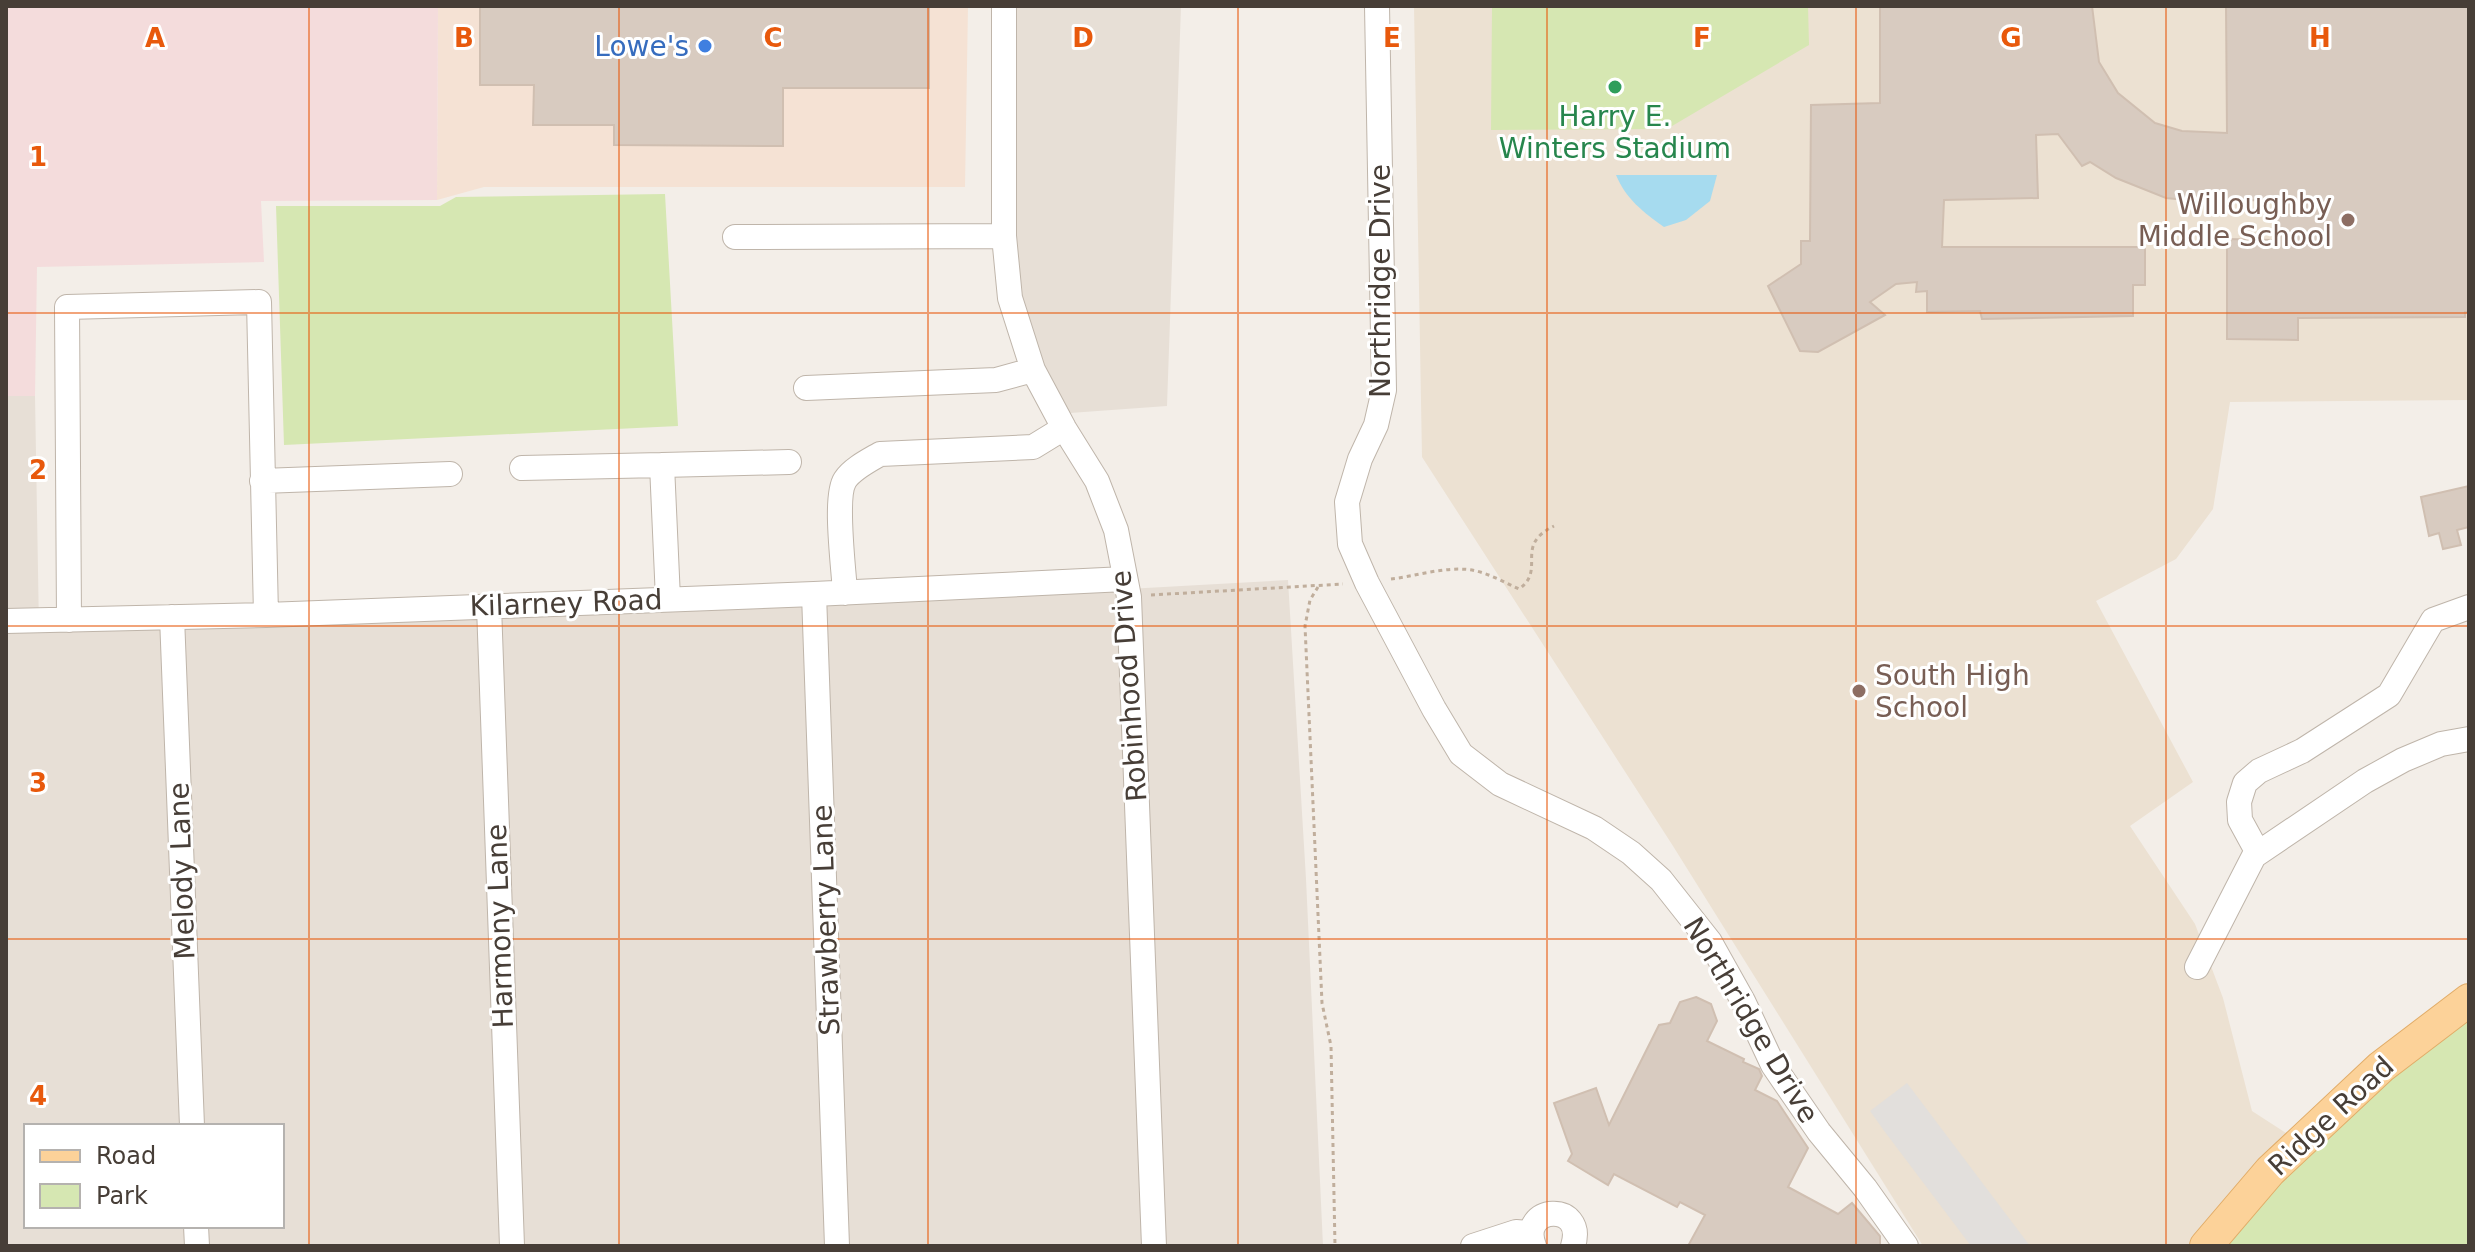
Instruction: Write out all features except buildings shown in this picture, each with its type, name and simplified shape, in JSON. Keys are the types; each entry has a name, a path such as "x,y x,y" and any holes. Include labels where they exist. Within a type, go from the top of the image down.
{"main road":[{"name":"Ridge Road","path":"2206,1246 2270,1171 2370,1077 2469,1000"}],"street":[{"name":"Robinhood Drive","path":"1004,6 1004,236 1010,298 1033,370 1097,481 1116,530 1129,597 1154,1246"},
{"name":"Northridge Drive","path":"1377,6 1384,390 1376,425 1360,459 1347,502 1350,544 1367,583 1461,754 1500,784 1594,828 1631,853 1661,880 1710,942 1743,1001 1773,1065 1819,1132 1865,1188 1906,1246"},
{"path":"735,237 1004,236"},
{"path":"69,620 67,307 259,302 266,615"},
{"path":"806,388 996,380 1033,370"},
{"path":"845,593 840,498 844,481 861,465 880,454 1033,447 1064,428"},
{"path":"522,468 789,462"},
{"path":"662,465 668,599"},
{"path":"262,481 450,474"},
{"name":"Kilarney Road","path":"6,621 266,615 1125,579"},
{"name":"Strawberry Lane","path":"814,594 837,1246"},
{"name":"Harmony Lane","path":"489,606 512,1246"},
{"path":"2258,853 2240,820 2239,802 2245,783 2259,771 2302,751 2389,695 2433,620 2469,607"},
{"name":"Melody Lane","path":"172,617 192,1124"},
{"path":"2197,967 2254,856 2365,781 2403,760 2441,744 2469,739"},
{"path":"1473,1246 1516,1232 1532,1240 1539,1218 1556,1213 1571,1221 1575,1229 1573,1246"}],"path":[{"path":"1318,587 1310,600 1305,626 1322,1003 1331,1046 1335,1246"}],"shaded area":[{"path":"6,6 438,6 437,200 261,201 264,262 37,267 35,396 6,396"},
{"path":"438,6 968,6 965,187 484,187 437,200"},
{"path":"1013,6 1181,6 1167,406 1070,413 1038,355 1017,276"},
{"name":"South High School","path":"1414,6 2469,6 2469,400 2230,402 2213,509 2176,559 2096,601 2193,782 2130,826 2195,924 2223,998 2252,1111 2286,1133 2190,1246 1923,1246 1673,846 1422,457"},
{"path":"6,396 35,396 39,629 1091,591 1288,580 1323,1246 6,1246"},
{"path":"1907,1083 2030,1246 1971,1246 1870,1111"}],"green space":[{"name":"Harry E. Winters Stadium","path":"1492,6 1808,6 1809,45 1667,129 1491,130"},
{"path":"665,194 678,426 284,445 276,206 440,206 456,197"},
{"path":"2469,1000 2469,1246 2206,1246"}],"water":[{"path":"1616,175 1717,175 1710,201 1686,220 1664,227 1636,204"}],"place":[{"name":"Lowe's","path":"705,46"},
{"name":"Harry E. Winters Stadium","path":"1615,87"},
{"name":"Willoughby Middle School","path":"2348,220"},
{"name":"South High School","path":"1859,691"}]}
